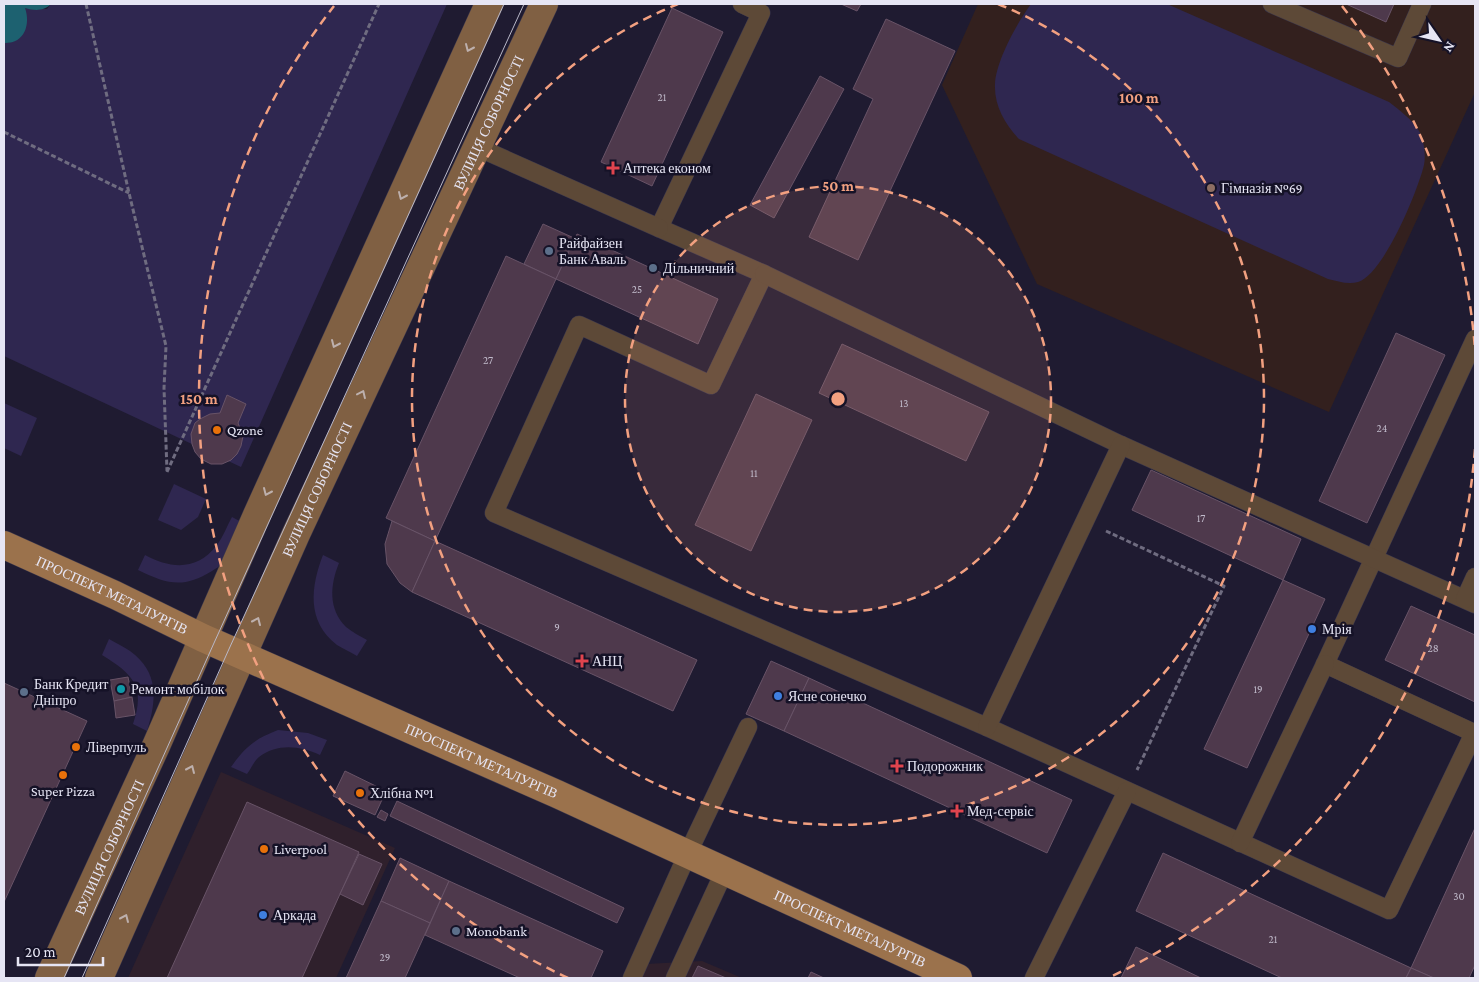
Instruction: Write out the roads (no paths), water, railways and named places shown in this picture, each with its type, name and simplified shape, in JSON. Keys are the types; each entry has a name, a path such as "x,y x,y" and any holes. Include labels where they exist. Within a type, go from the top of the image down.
{"main road":[{"name":"ВУЛИЦЯ СОБОРНОСТІ","path":"49,978 156,746 489,4"},
{"name":"ВУЛИЦЯ СОБОРНОСТІ","path":"98,978 242,654 544,4"},
{"name":"ПРОСПЕКТ МЕТАЛУРГІВ","path":"4,545 115,595 203,638 688,853 958,978"}],"lane":[{"path":"659,228 761,13 742,4"},
{"path":"1272,4 1398,58 1422,4"},
{"path":"477,146 764,274 1121,445 1470,602 1475,577"},
{"path":"764,274 711,385 579,325 494,513 987,727 1389,910 1474,734 1326,664"},
{"path":"1240,843 1326,664 1475,339"},
{"path":"987,727 1121,445"},
{"path":"632,978 688,853 748,727"},
{"path":"1034,978 1127,791"},
{"path":"675,978 725,870"}],"tram line":[{"path":"64,978 504,4"},
{"path":"82,978 229,649 524,4"}],"place":[{"name":"Аптека економ","path":"613,168"},
{"name":"Гімназія №69","path":"1211,188"},
{"name":"Райфайзен Банк Аваль","path":"549,251"},
{"name":"Дільничний","path":"653,268"},
{"name":"Qzone","path":"217,430"},
{"name":"Мрія","path":"1312,629"},
{"name":"АНЦ","path":"582,661"},
{"name":"Ремонт мобілок","path":"121,689"},
{"name":"Банк Кредит Дніпро","path":"24,692"},
{"name":"Ясне сонечко","path":"778,696"},
{"name":"Ліверпуль","path":"76,747"},
{"name":"Подорожник","path":"897,766"},
{"name":"Super Pizza","path":"63,775"},
{"name":"Хлібна №1","path":"360,793"},
{"name":"Мед-сервіс","path":"957,811"},
{"name":"Liverpool","path":"264,849"},
{"name":"Аркада","path":"263,915"},
{"name":"Monobank","path":"456,931"}]}
